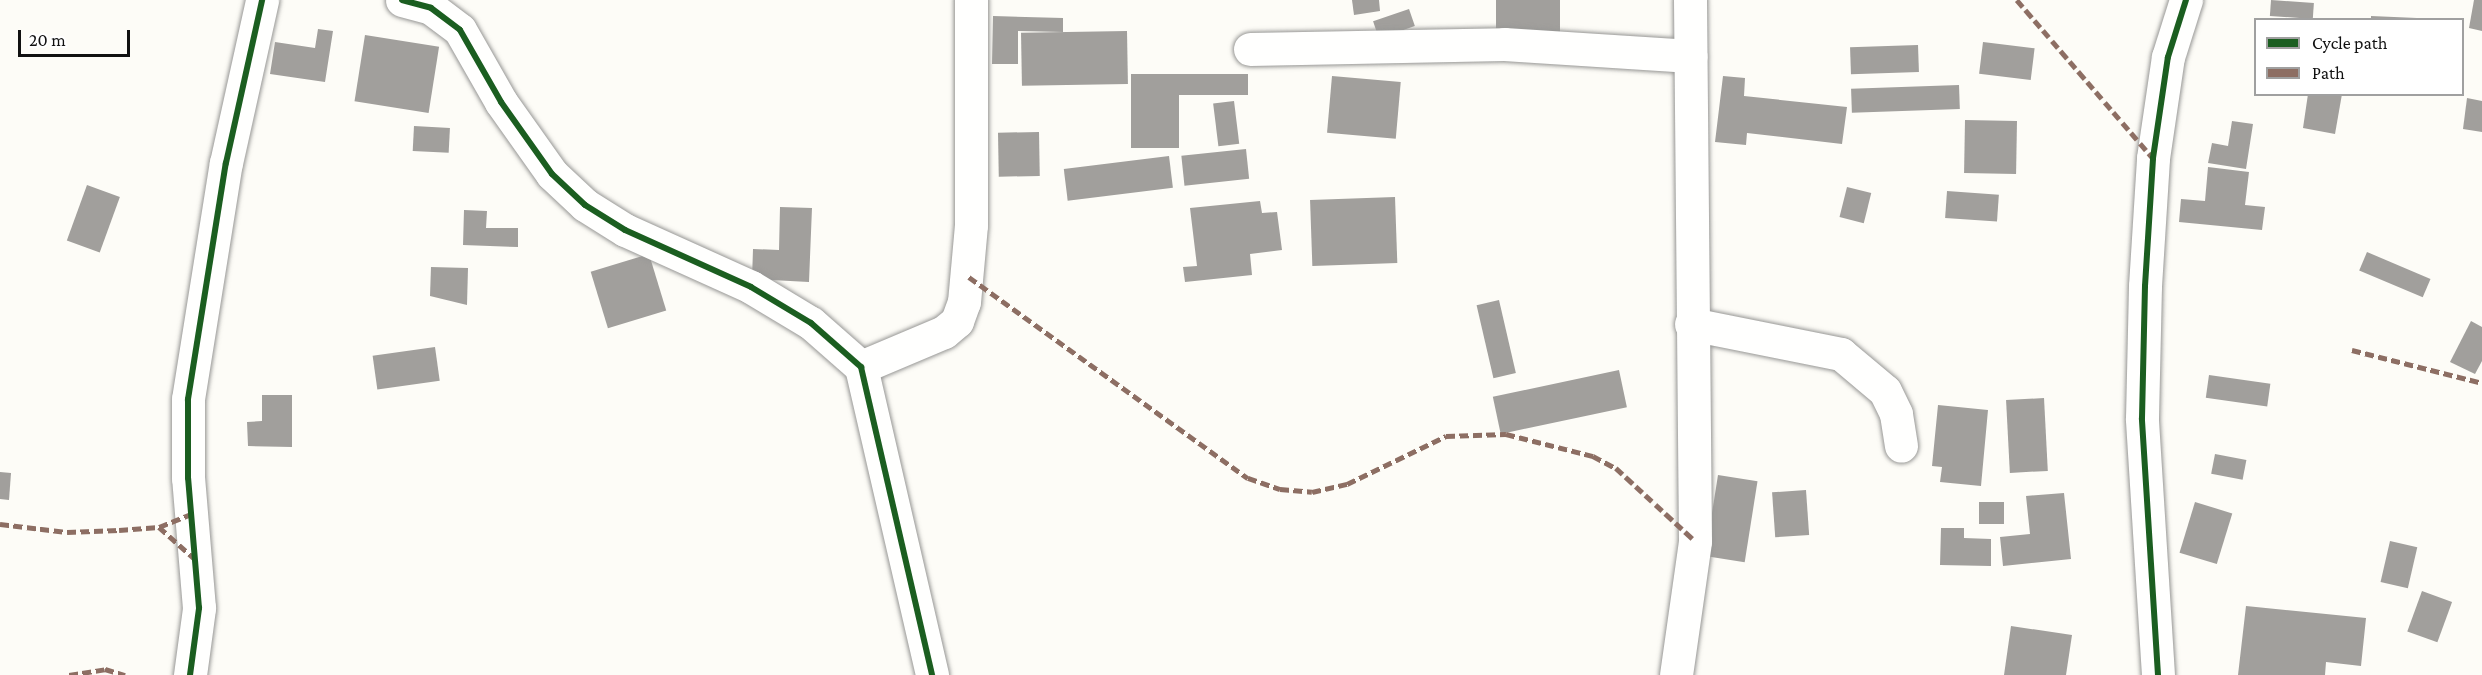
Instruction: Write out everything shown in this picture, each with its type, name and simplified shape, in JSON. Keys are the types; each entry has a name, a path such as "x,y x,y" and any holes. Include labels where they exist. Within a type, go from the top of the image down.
{"street":[{"path":"190,675 199,608 188,478 188,399 226,163 262,0"},
{"path":"402,0 431,8 460,30 546,165 585,205 625,230 751,286 811,323 861,367 932,675"},
{"path":"861,367 944,332 957,321 964,302 971,225 971,0"},
{"path":"1676,675 1695,541 1691,324 1690,0"},
{"path":"2158,675 2142,418 2145,286 2153,158 2168,57 2186,0"},
{"path":"1250,49 1504,44 1691,56"},
{"path":"1691,324 1841,354 1885,391 1896,414 1901,446"}],"building":[{"path":"1352,0 1379,0 1380,11 1354,15"},
{"path":"1496,0 1560,0 1560,33 1496,33"},
{"path":"2271,0 2314,3 2313,18 2270,16"},
{"path":"2474,0 2482,0 2482,31 2469,28"},
{"path":"1409,9 1415,26 1379,38 1373,21"},
{"path":"993,16 1063,18 1063,32 1018,31 1018,64 992,64"},
{"path":"2371,16 2417,18 2371,18"},
{"path":"318,29 333,31 325,82 270,74 275,42 315,48"},
{"path":"1127,31 1128,84 1022,86 1021,33"},
{"path":"365,35 439,47 429,113 355,101"},
{"path":"1983,42 2035,48 2031,80 1979,74"},
{"path":"1918,45 1919,72 1851,74 1850,47"},
{"path":"1131,74 1248,74 1248,95 1179,95 1179,148 1131,148"},
{"path":"1332,76 1401,82 1396,139 1327,133"},
{"path":"1723,76 1745,78 1744,96 1847,107 1842,144 1747,133 1746,145 1715,142"},
{"path":"1959,85 1960,109 1852,113 1851,89"},
{"path":"2308,96 2342,96 2335,134 2303,128"},
{"path":"2467,98 2482,101 2482,132 2463,129"},
{"path":"1234,101 1239,144 1218,146 1213,104"},
{"path":"1965,120 2017,121 2016,174 1964,173"},
{"path":"2232,121 2253,124 2246,169 2208,163 2212,143 2228,146"},
{"path":"414,126 450,128 449,153 413,151"},
{"path":"1039,132 1040,176 999,177 998,133"},
{"path":"1246,149 1249,179 1184,186 1181,156"},
{"path":"1169,156 1173,188 1068,201 1064,169"},
{"path":"2208,167 2249,172 2245,205 2265,207 2262,230 2179,222 2181,199 2205,201"},
{"path":"87,185 120,197 100,252 67,240"},
{"path":"1847,187 1871,193 1864,223 1840,217"},
{"path":"1947,191 1999,195 1997,222 1945,218"},
{"path":"1395,197 1397,263 1312,266 1310,200"},
{"path":"1260,201 1262,213 1277,212 1282,250 1250,254 1252,275 1185,282 1183,267 1197,266 1190,208"},
{"path":"780,207 812,208 809,282 752,279 753,249 779,250"},
{"path":"464,210 487,211 486,228 518,228 518,247 463,245"},
{"path":"2367,252 2431,279 2423,297 2359,270"},
{"path":"649,254 666,310 608,328 591,272"},
{"path":"431,267 468,268 467,305 430,296"},
{"path":"1499,300 1516,373 1493,378 1477,305"},
{"path":"2471,321 2482,327 2482,361 2475,374 2450,362"},
{"path":"435,347 440,381 377,389 373,356"},
{"path":"1619,370 1627,407 1501,434 1493,397"},
{"path":"2209,375 2270,384 2267,406 2206,398"},
{"path":"262,395 292,395 292,447 248,446 247,422 262,421"},
{"path":"2044,398 2048,471 2010,473 2006,400"},
{"path":"1938,405 1988,410 1981,486 1940,482 1942,467 1932,466"},
{"path":"2215,454 2246,460 2243,480 2211,474"},
{"path":"0,472 11,473 9,500 0,499"},
{"path":"1718,475 1758,481 1745,562 1705,556"},
{"path":"1806,490 1809,535 1775,537 1772,492"},
{"path":"2064,493 2071,559 2003,566 2000,537 2030,534 2026,496"},
{"path":"1979,502 2004,502 2004,524 1979,524"},
{"path":"2195,502 2232,513 2217,564 2180,553"},
{"path":"1941,528 1964,528 1964,538 1991,539 1991,566 1940,565"},
{"path":"2390,541 2417,547 2408,588 2381,582"},
{"path":"2422,591 2452,602 2437,642 2407,631"},
{"path":"2246,606 2366,618 2361,666 2326,662 2325,675 2238,675"},
{"path":"2011,626 2072,635 2066,675 2004,675"}],"marked path":[{"path":"2017,0 2153,158"},
{"path":"969,277 1248,478 1280,489 1312,492 1347,484 1446,436 1506,434 1593,456 1616,468 1695,541"},
{"path":"2352,350 2482,383"},
{"path":"0,524 67,532 119,530 159,527 193,513"},
{"path":"159,527 195,559"},
{"path":"69,675 105,669 125,675"}],"cycle path":[{"path":"190,675 199,608 188,478 188,399 226,163 262,0"},
{"path":"402,0 431,8 460,30 501,102 552,174 585,205 625,230 751,287 811,323 861,367 932,675"},
{"path":"2158,675 2142,418 2145,286 2153,158 2168,57 2186,0"}]}
